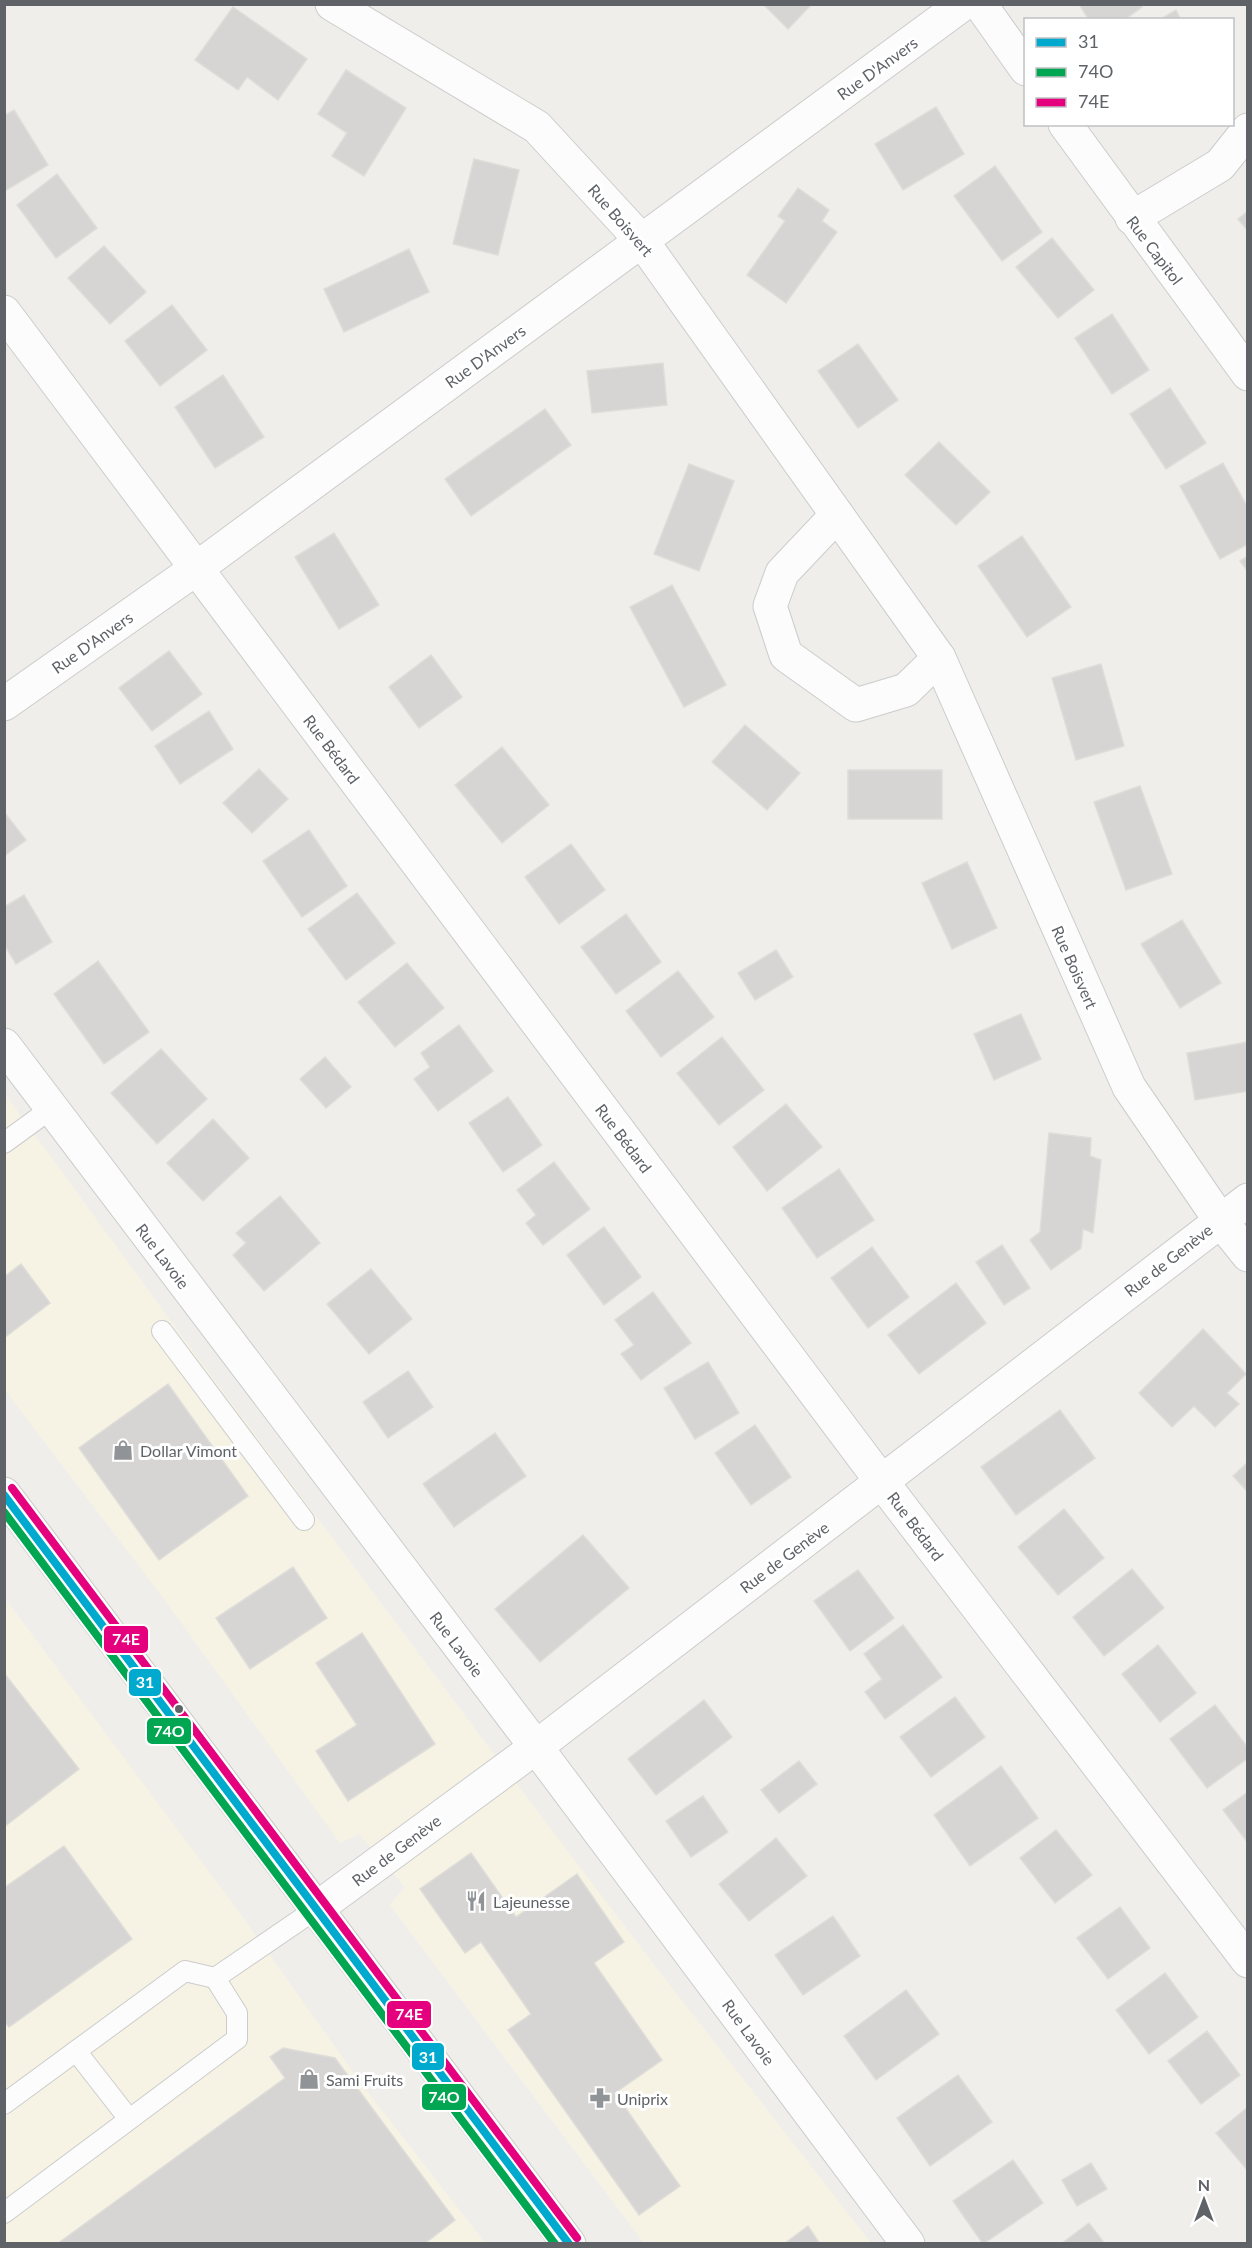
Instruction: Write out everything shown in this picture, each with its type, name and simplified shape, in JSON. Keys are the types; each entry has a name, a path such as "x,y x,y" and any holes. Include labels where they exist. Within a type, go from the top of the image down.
{"street":[{"name":"Rue Boisvert","path":"332,4 537,126 642,241 939,658 1129,1087 1220,1220 1248,1255"},
{"name":"Rue D'Anvers","path":"4,704 197,568 963,4"},
{"path":"980,4 1024,66"},
{"name":"Rue Capitol","path":"1066,126 1131,218 1248,374"},
{"path":"1131,218 1220,165 1248,130"},
{"name":"Rue Bédard","path":"4,312 882,1482 1248,1961"},
{"path":"837,514 782,573 770,606 786,655 856,705 906,690 939,658"},
{"name":"Rue Lavoie","path":"4,1045 536,1747 908,2244"},
{"name":"Rue de Genève","path":"316,1909 536,1747 1248,1200"},
{"path":"4,1494 569,2244"}],"lane":[{"path":"4,1143 52,1108"},
{"path":"162,1331 304,1520"},
{"path":"215,1978 316,1909"},
{"path":"4,2104 185,1971 215,1978 237,2013 237,2039 4,2213"},
{"path":"76,2051 129,2120"}],"shaded area":[{"path":"5,1094 186,1342 481,1737 655,1966 871,2243 644,2243 390,1905 405,1887 359,1834 340,1843 167,1603 5,1390"},
{"path":"4,1597 239,1912 360,2082 485,2243 5,2243"}],"building":[{"path":"763,4 812,4 788,29"},
{"path":"1079,4 1140,4 1142,7 1127,18 1088,18"},
{"path":"233,7 307,59 278,100 247,77 238,90 195,60"},
{"path":"1176,10 1180,18 1162,18"},
{"path":"346,70 406,108 364,176 332,156 347,133 318,114"},
{"path":"936,107 964,154 903,190 875,144"},
{"path":"14,110 48,165 5,191 4,116"},
{"path":"474,159 519,170 498,255 453,244"},
{"path":"995,166 1042,232 1002,261 954,196"},
{"path":"57,174 97,228 56,258 17,205"},
{"path":"798,188 829,210 822,221 837,232 786,303 747,275 785,221 778,216"},
{"path":"1248,211 1248,231 1238,219"},
{"path":"1052,238 1094,290 1058,318 1016,267"},
{"path":"104,246 146,292 110,324 68,278"},
{"path":"409,249 429,292 344,332 324,289"},
{"path":"172,305 207,350 160,386 125,341"},
{"path":"1112,314 1149,370 1112,394 1075,338"},
{"path":"858,344 898,400 858,428 818,371"},
{"path":"663,363 667,405 592,413 587,371"},
{"path":"223,375 264,437 215,468 175,407"},
{"path":"1170,388 1206,443 1166,469 1130,414"},
{"path":"545,409 571,445 471,516 445,479"},
{"path":"939,442 990,492 956,525 905,475"},
{"path":"1223,463 1248,508 1248,544 1220,559 1180,486"},
{"path":"689,464 734,481 699,571 654,554"},
{"path":"334,533 379,605 339,629 295,557"},
{"path":"1022,536 1071,607 1027,637 978,566"},
{"path":"1248,556 1248,572 1240,561"},
{"path":"672,585 726,685 684,707 630,607"},
{"path":"169,651 202,694 152,731 119,688"},
{"path":"431,655 462,697 419,728 389,687"},
{"path":"1101,664 1124,746 1076,760 1052,678"},
{"path":"209,711 233,749 180,784 155,746"},
{"path":"745,725 800,773 767,810 712,762"},
{"path":"502,747 549,805 502,843 455,785"},
{"path":"259,769 288,799 252,833 223,803"},
{"path":"848,770 942,770 942,819 848,819"},
{"path":"1140,786 1172,874 1126,890 1094,802"},
{"path":"4,812 26,840 4,856"},
{"path":"309,830 347,886 302,917 263,861"},
{"path":"571,844 605,890 559,924 525,877"},
{"path":"967,862 997,928 952,949 922,883"},
{"path":"357,893 395,943 346,980 308,929"},
{"path":"24,895 52,942 16,964 4,944 4,907"},
{"path":"626,914 661,962 616,994 581,947"},
{"path":"1182,920 1221,983 1180,1008 1141,944"},
{"path":"776,950 793,977 755,1000 738,973"},
{"path":"98,961 149,1032 104,1064 54,994"},
{"path":"407,963 444,1008 395,1047 358,1002"},
{"path":"678,971 714,1017 661,1057 626,1011"},
{"path":"1021,1014 1041,1059 994,1080 974,1034"},
{"path":"459,1025 493,1071 438,1111 414,1079 430,1067 421,1053"},
{"path":"722,1037 764,1090 719,1125 677,1073"},
{"path":"1248,1042 1248,1091 1195,1100 1187,1053"},
{"path":"161,1049 207,1099 157,1144 111,1093"},
{"path":"325,1057 351,1087 326,1108 300,1079"},
{"path":"508,1097 542,1145 503,1172 469,1123"},
{"path":"786,1104 822,1147 767,1191 733,1147"},
{"path":"213,1119 249,1158 203,1201 167,1163"},
{"path":"1049,1133 1091,1138 1090,1156 1101,1160 1093,1233 1083,1229 1081,1248 1051,1270 1030,1240 1040,1232"},
{"path":"554,1162 590,1209 543,1245 526,1223 536,1215 517,1190"},
{"path":"839,1169 874,1220 817,1258 782,1208"},
{"path":"280,1196 320,1243 264,1291 233,1255 246,1243 236,1233"},
{"path":"604,1227 641,1277 604,1305 567,1255"},
{"path":"1002,1245 1030,1288 1004,1305 976,1262"},
{"path":"872,1247 909,1297 868,1328 831,1278"},
{"path":"21,1264 50,1303 4,1338 4,1277"},
{"path":"371,1269 412,1319 369,1354 327,1304"},
{"path":"956,1283 986,1323 919,1374 888,1335"},
{"path":"653,1292 691,1343 641,1380 621,1354 634,1345 615,1320"},
{"path":"1203,1329 1246,1374 1227,1393 1239,1404 1215,1427 1194,1406 1172,1427 1139,1393"},
{"path":"708,1362 739,1413 695,1439 664,1388"},
{"path":"408,1371 433,1407 388,1438 363,1402"},
{"path":"168,1384 248,1496 159,1560 79,1448"},
{"path":"1060,1410 1095,1458 1016,1515 981,1467"},
{"path":"755,1425 791,1477 751,1505 715,1453"},
{"path":"495,1433 526,1476 454,1527 423,1484"},
{"path":"1248,1462 1248,1492 1233,1476"},
{"path":"1064,1509 1104,1558 1058,1595 1018,1547"},
{"path":"583,1535 629,1588 540,1662 495,1609"},
{"path":"293,1567 327,1618 250,1669 216,1618"},
{"path":"1132,1569 1164,1608 1104,1656 1073,1617"},
{"path":"858,1570 894,1618 850,1651 814,1601"},
{"path":"903,1625 942,1677 885,1719 865,1692 882,1679 864,1654"},
{"path":"362,1633 435,1744 348,1801 316,1751 357,1725 316,1663"},
{"path":"1158,1645 1196,1693 1160,1722 1122,1674"},
{"path":"4,1673 79,1769 4,1827"},
{"path":"955,1697 985,1737 931,1777 900,1737"},
{"path":"704,1700 732,1737 656,1795 628,1759"},
{"path":"1215,1705 1248,1748 1248,1758 1207,1788 1170,1739"},
{"path":"799,1761 817,1784 779,1813 761,1790"},
{"path":"1001,1766 1038,1818 970,1866 934,1815"},
{"path":"1248,1792 1248,1843 1223,1810"},
{"path":"703,1796 728,1832 691,1857 666,1821"},
{"path":"1056,1830 1092,1875 1055,1903 1020,1858"},
{"path":"776,1838 807,1876 749,1921 719,1884"},
{"path":"64,1846 132,1939 9,2027 4,2021 4,1888"},
{"path":"471,1853 516,1917 577,1874 624,1942 594,1963 662,2060 615,2093 680,2186 639,2215 508,2030 531,2014 481,1942 465,1953 420,1889"},
{"path":"1120,1907 1150,1948 1108,1979 1077,1938"},
{"path":"833,1916 860,1956 803,1995 775,1955"},
{"path":"1165,1973 1198,2017 1149,2054 1116,2010"},
{"path":"906,1990 939,2034 876,2080 844,2036"},
{"path":"1207,2031 1240,2075 1201,2104 1168,2061"},
{"path":"283,2048 335,2058 455,2220 424,2244 57,2244 285,2078 270,2057"},
{"path":"958,2075 992,2122 930,2166 897,2118"},
{"path":"1248,2107 1248,2171 1216,2133"},
{"path":"1013,2160 1043,2203 983,2244 953,2201"},
{"path":"1091,2163 1107,2189 1077,2206 1062,2180"},
{"path":"1089,2223 1105,2244 1061,2244"},
{"path":"808,2226 820,2244 784,2244"}],"transit line":[{"name":"74E","path":"12,1488 577,2238"},
{"name":"31","path":"4,1495 569,2244"},
{"name":"74O","path":"4,1512 555,2244"}],"place":[{"name":"Dollar Vimont","path":"123,1450"},
{"name":"Lajeunesse","path":"476,1901"},
{"name":"Sami Fruits","path":"309,2079"},
{"name":"Uniprix","path":"600,2098"}]}
